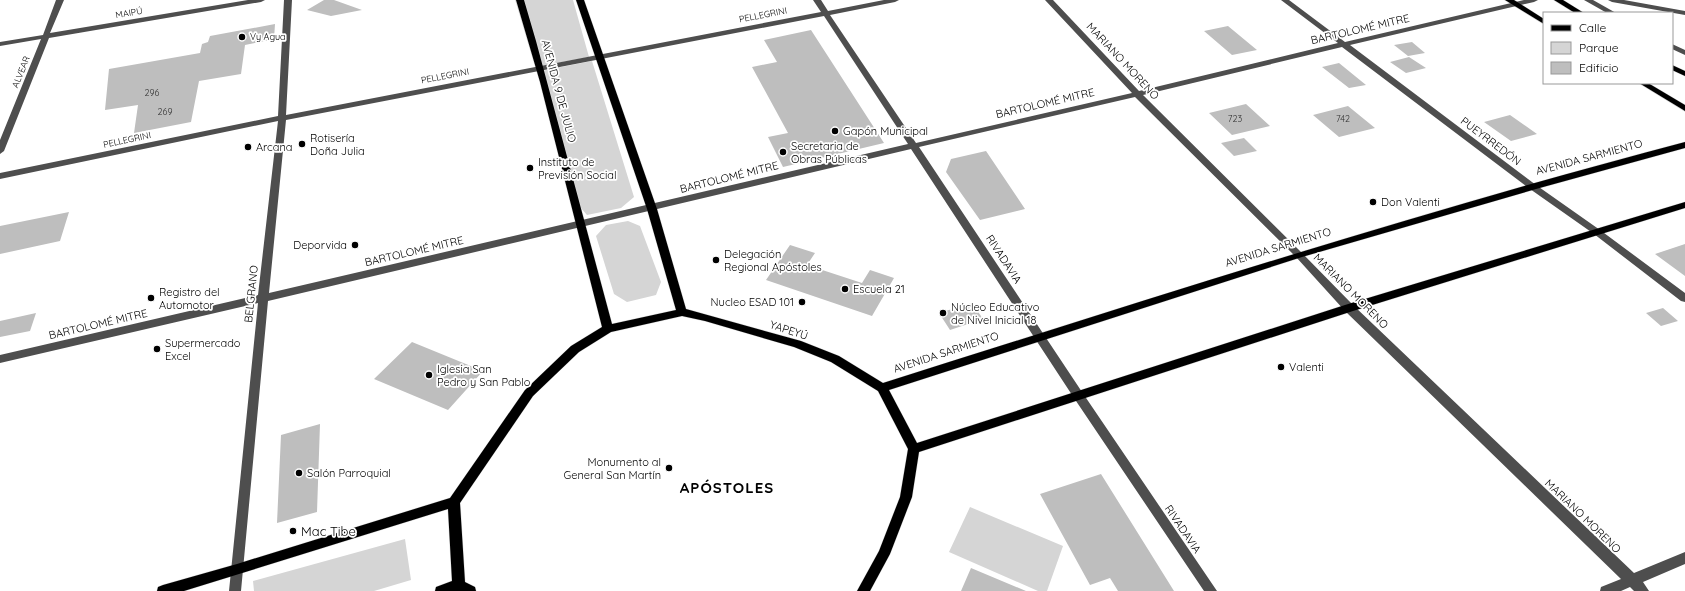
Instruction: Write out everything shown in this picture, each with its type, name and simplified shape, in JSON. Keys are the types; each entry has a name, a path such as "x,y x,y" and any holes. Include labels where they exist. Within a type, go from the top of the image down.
{"main road":[{"name":"AVENIDA 9 DE JULIO","path":"520,0 541,68 580,225 608,329"},
{"path":"163,591 237,570 454,502 529,393 575,349 608,329 682,312 652,209 580,0"},
{"path":"1558,0 1578,12"},
{"path":"1512,2 1543,21"},
{"path":"1673,68 1685,74"},
{"path":"1645,84 1685,109"},
{"name":"AVENIDA SARMIENTO","path":"882,388 1040,336 1299,255 1533,187 1685,145"},
{"path":"914,449 1349,308 1685,205"},
{"name":"YAPEYÚ","path":"682,312 706,317 797,344 835,360 882,388"},
{"path":"863,591 884,554 906,497 914,449 882,388"},
{"path":"442,591 464,588 454,502"}],"street":[{"name":"ALVEAR","path":"0,151 60,0"},
{"name":"MAIPÚ","path":"0,44 261,0"},
{"name":"BELGRANO","path":"235,591 262,299 282,118 288,0"},
{"name":"RIVADAVIA","path":"817,0 1078,395 1211,591"},
{"name":"PELLEGRINI","path":"0,176 282,118 895,0"},
{"name":"MARIANO MORENO","path":"1049,0 1137,94 1299,255 1349,308 1642,591"},
{"name":"PUEYRREDÓN","path":"1285,0 1533,187 1597,232 1685,298"},
{"name":"BARTOLOMÉ MITRE","path":"0,359 652,209 914,145 1345,45 1512,2 1534,0"},
{"path":"1588,0 1610,12"},
{"path":"1612,0 1662,11 1660,0"},
{"path":"1673,12 1685,14"},
{"path":"1673,47 1685,53"},
{"path":"1606,591 1685,558"}],"green space":[{"path":"521,0 573,0 589,57 540,66"},
{"path":"592,61 634,197 621,208 587,215 580,207 541,71"},
{"path":"628,221 640,226 661,282 656,295 627,302 614,294 596,236 606,225"},
{"path":"970,507 1063,546 1047,591 1038,591 949,552"},
{"path":"405,539 411,580 374,591 254,591 253,581"}],"building":[{"path":"324,0 334,0 362,10 331,16 307,10"},
{"path":"275,24 274,39 245,45 241,74 199,81 191,122 134,133 138,105 105,110 109,69 200,53 202,44 208,42 210,36"},
{"path":"1228,26 1257,50 1232,55 1204,31"},
{"path":"811,30 884,143 783,167 768,137 788,133 752,67 777,62 764,40"},
{"path":"1412,42 1425,53 1408,56 1394,45"},
{"path":"1409,57 1426,68 1406,73 1390,62"},
{"path":"1339,63 1366,85 1349,88 1322,67"},
{"path":"1246,104 1270,126 1232,135 1209,113"},
{"path":"1348,106 1375,128 1339,137 1313,115"},
{"path":"1510,115 1537,134 1511,141 1484,122"},
{"path":"1244,138 1257,151 1234,156 1221,143"},
{"path":"986,151 1025,209 980,220 946,172 951,159"},
{"path":"69,212 60,241 0,254 0,226"},
{"path":"1685,244 1685,276 1655,254"},
{"path":"790,245 815,253 807,265 862,283 870,270 894,278 872,316 766,280"},
{"path":"972,303 983,319 950,330 939,313"},
{"path":"1663,308 1678,321 1661,326 1646,313"},
{"path":"36,313 30,331 0,337 0,321"},
{"name":"Iglesia San Pedro y San Pablo","path":"412,342 483,371 448,410 374,379"},
{"name":"Salón Parroquial","path":"320,424 317,512 277,523 281,435"},
{"path":"1101,474 1174,591 1118,591 1110,578 1090,585 1040,494"},
{"path":"971,568 1026,591 961,591"}],"place":[{"name":"Vy Agua","path":"242,37"},
{"name":"Gapón Municipal","path":"835,131"},
{"name":"Rotisería Doña Julia","path":"302,144"},
{"name":"Arcana","path":"248,147"},
{"name":"Secretaria de Obras Públicas","path":"783,152"},
{"name":"Instituto de Previsión Social","path":"530,168"},
{"name":"Don Valenti","path":"1373,202"},
{"name":"Deporvida","path":"355,245"},
{"name":"Delegación Regional Apóstoles","path":"716,260"},
{"name":"Escuela 21","path":"845,289"},
{"name":"Registro del Automotor","path":"151,298"},
{"name":"Nucleo ESAD 101","path":"802,302"},
{"name":"Núcleo Educativo de Nivel Inicial 18","path":"943,313"},
{"name":"Supermercado Excel","path":"157,349"},
{"name":"Valenti","path":"1281,367"},
{"name":"Iglesia San Pedro y San Pablo","path":"429,375"},
{"name":"Monumento al General San Martín","path":"669,468"},
{"name":"Salón Parroquial","path":"299,473"},
{"name":"Mac Tibe","path":"293,531"}],"district":[{"name":"APÓSTOLES","path":"727,488"}]}
